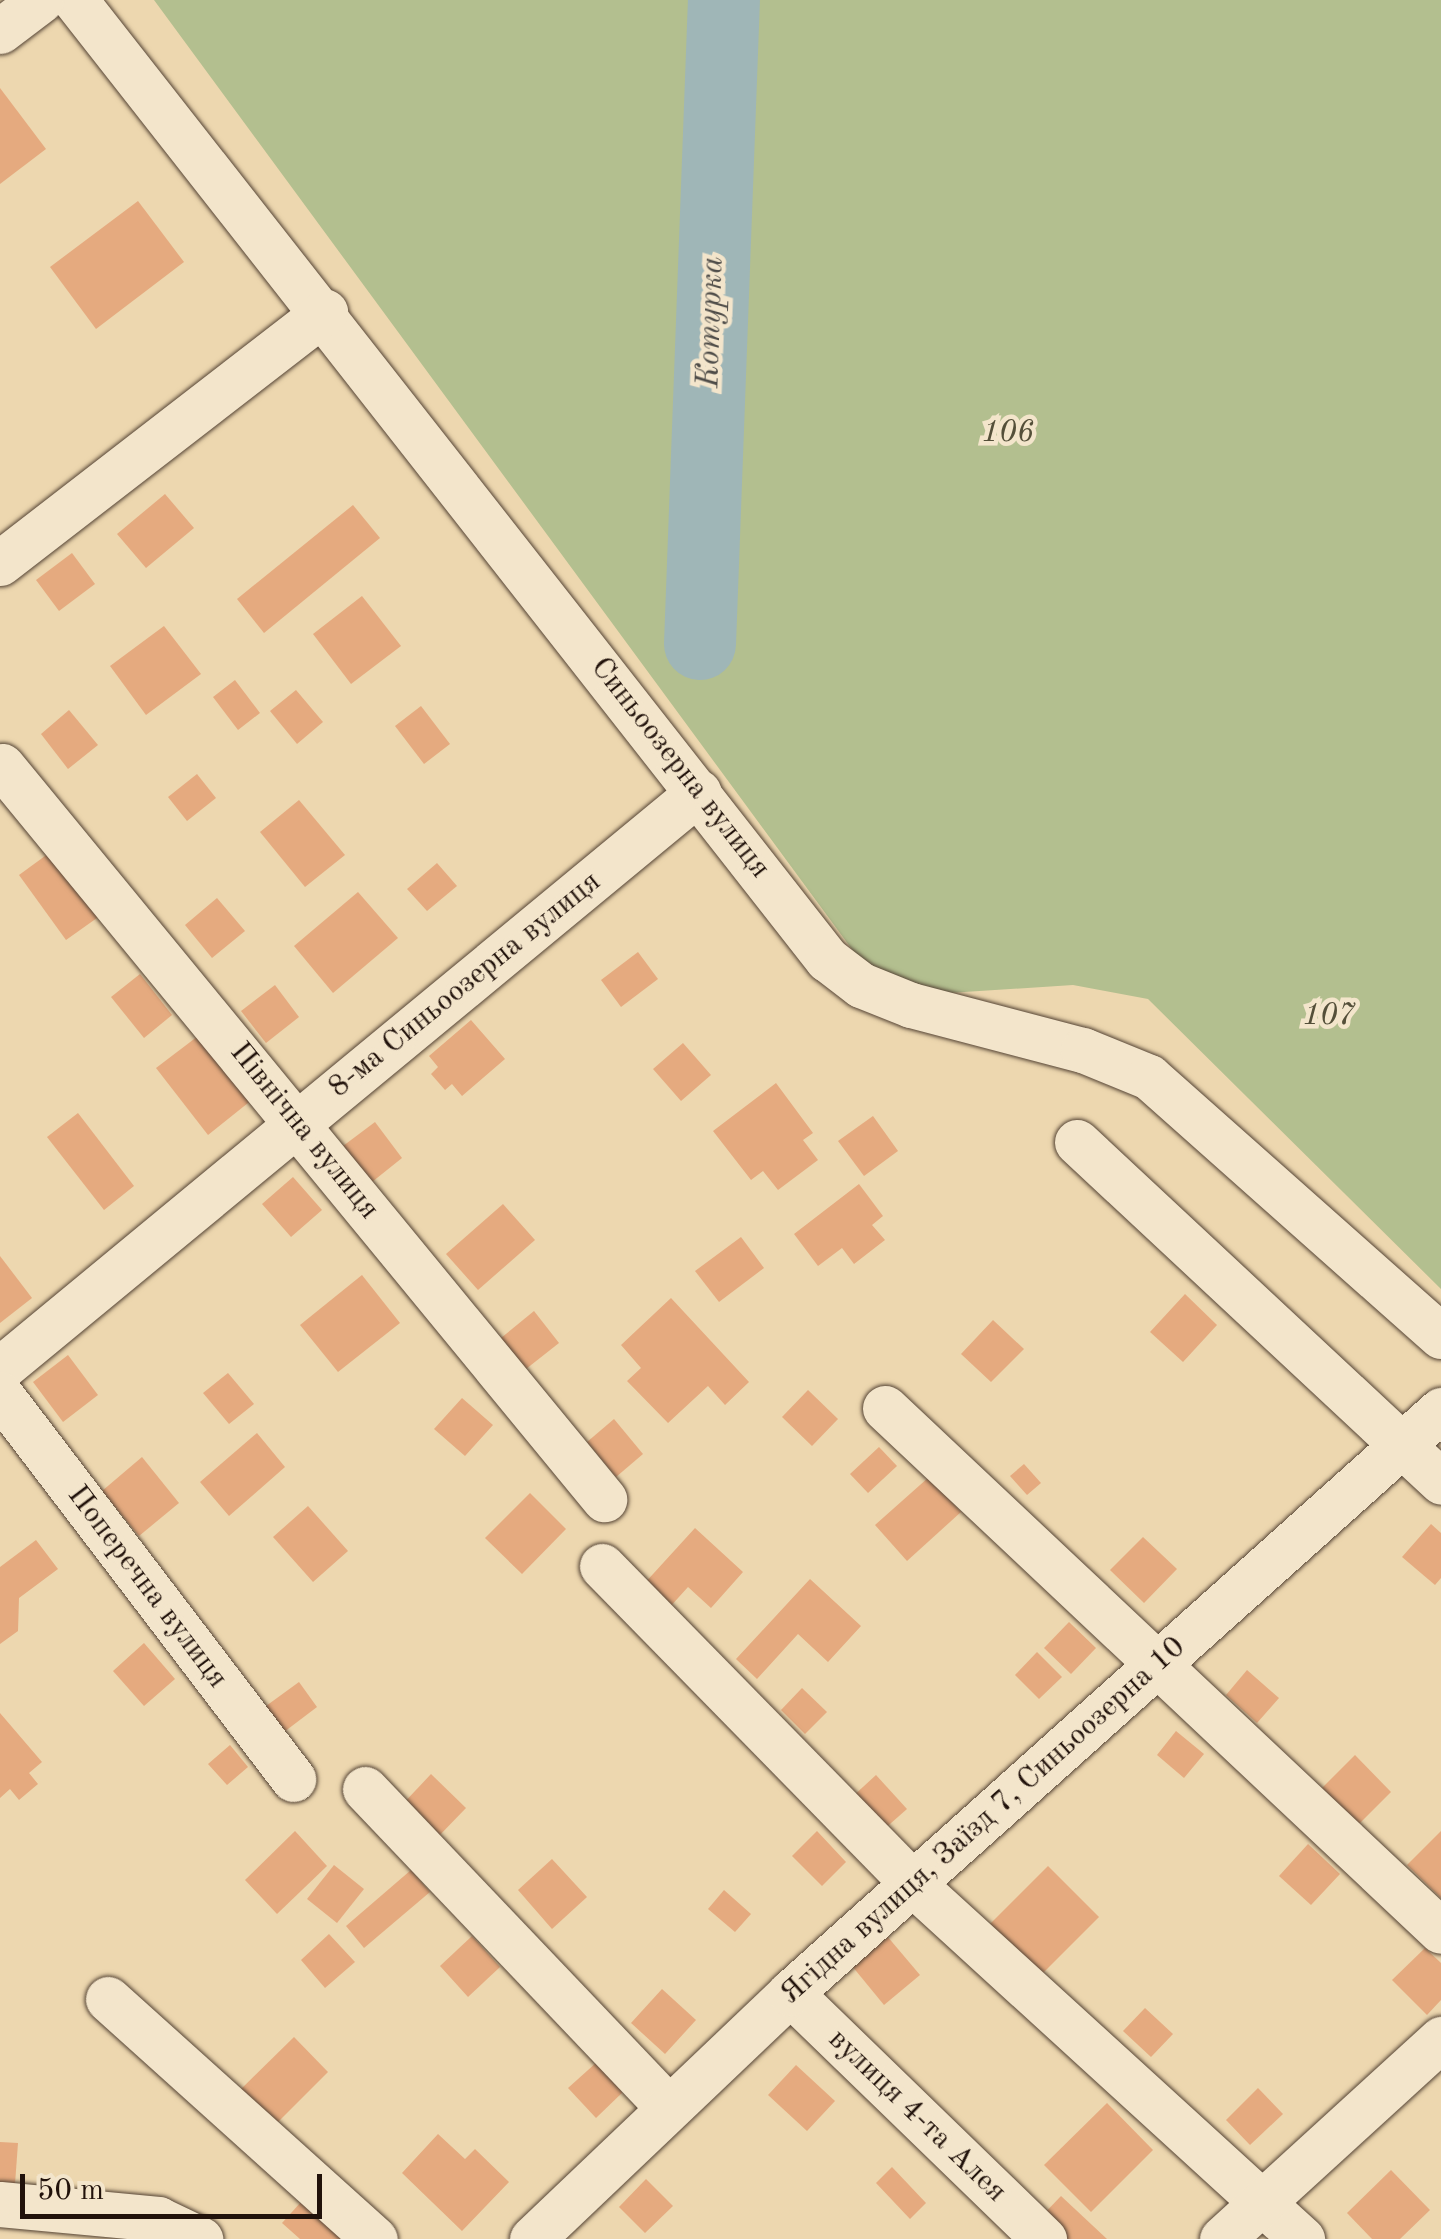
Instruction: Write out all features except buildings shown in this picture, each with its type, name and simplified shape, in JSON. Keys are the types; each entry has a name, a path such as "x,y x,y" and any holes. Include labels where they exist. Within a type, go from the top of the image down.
{"street":[{"path":"0,31 40,0"},
{"name":"Синьоозерна вулиця","path":"75,0 324,312 827,959 861,985 910,1005 1083,1050 1149,1077 1441,1336"},
{"path":"0,563 324,312"},
{"name":"Північна вулиця","path":"2,766 604,1498"},
{"name":"8-ма Синьоозерна вулиця","path":"0,1370 699,792"},
{"path":"1077,1142 1441,1482"},
{"name":"Поперечна вулиця","path":"0,1394 293,1779"},
{"path":"885,1408 1155,1667 1441,1931"},
{"name":"Ягідна вулиця, Заїзд 7, Синьоозерна 10","path":"544,2235 668,2107 790,1993 1441,1410"},
{"path":"602,1566 913,1884 1302,2239"},
{"path":"365,1789 668,2107"},
{"name":"вулиця 4-та Алея","path":"790,1993 1044,2239"},
{"path":"108,1999 375,2239"},
{"path":"1222,2239 1441,2039"},
{"path":"0,2204 158,2219 200,2239"}],"green space":[{"name":"106","path":"154,0 1441,0 1441,1289 1148,999 1073,985 887,997"}],"waterway":[{"name":"Котурка","path":"700,644 724,0"}],"park label":[{"name":"107","path":"1329,1016"}]}
